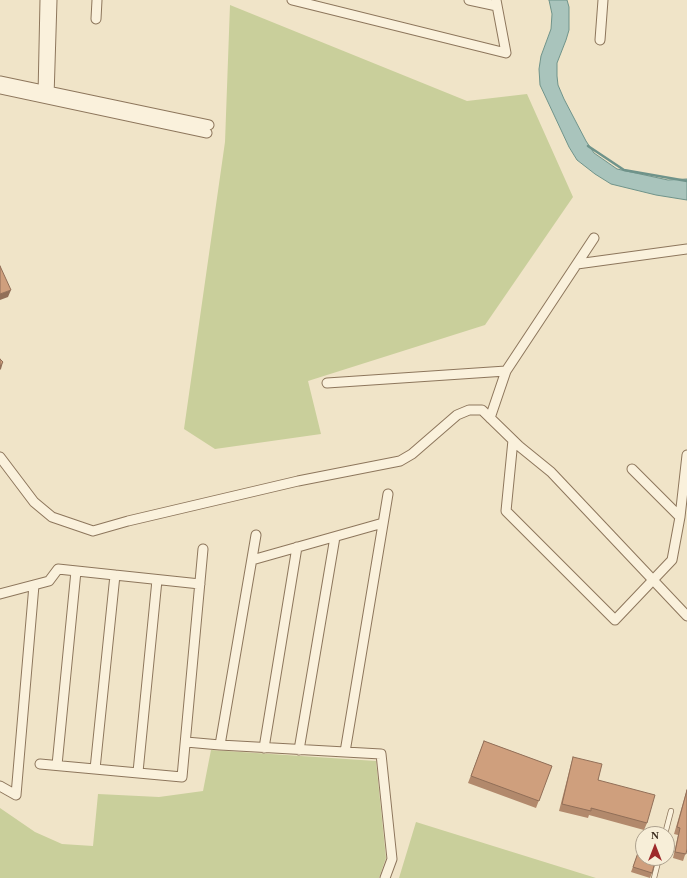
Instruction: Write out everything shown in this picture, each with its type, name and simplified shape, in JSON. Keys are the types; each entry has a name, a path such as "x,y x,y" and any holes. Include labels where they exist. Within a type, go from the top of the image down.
{"street":[{"path":"45,0 46,95"},
{"path":"46,95 52,0"},
{"path":"96,0 96,19"},
{"path":"292,0 506,53 496,3 469,0"},
{"path":"600,40 603,0"},
{"path":"0,81 46,95"},
{"path":"0,89 46,95 208,129"},
{"path":"490,418 506,372 594,238"},
{"path":"577,264 687,249"},
{"path":"327,383 506,372"},
{"path":"0,457 34,502 52,517 93,531 128,521 298,481 400,461 412,454 457,415 469,410 482,410 512,440 551,472 687,616"},
{"path":"512,440 506,512 615,620 672,560 680,517 687,455"},
{"path":"632,469 680,517"},
{"path":"345,752 388,494"},
{"path":"252,560 383,523"},
{"path":"220,745 256,535"},
{"path":"299,750 335,537"},
{"path":"264,748 297,547"},
{"path":"40,764 182,777 204,549"},
{"path":"0,594 49,581 58,569 200,584"},
{"path":"56,765 76,571"},
{"path":"95,769 115,575"},
{"path":"138,772 157,580"},
{"path":"0,786 16,795 34,585"},
{"path":"186,742 380,754 392,859 385,878"}],"lane":[{"path":"667,826 671,811"},
{"path":"654,878 657,866"}],"green space":[{"path":"230,5 467,101 527,94 573,197 485,325 308,381 321,434 215,449 184,429 225,142"},
{"path":"211,750 376,761 386,858 379,878 0,878 0,808 35,832 62,844 93,846 98,794 159,797 203,791"},
{"path":"416,822 596,878 399,878"}],"water":[{"path":"549,0 567,0 569,7 569,30 557,63 558,85 586,141 594,153 617,169 668,180 687,179 687,200 656,195 611,184 577,160 569,147 540,85 539,69 541,56 551,29 552,14"}],"building":[{"path":"0,266 11,290 0,294"},
{"path":"0,359 3,362 0,366"},
{"path":"484,741 552,766 539,801 471,776"},
{"path":"573,757 602,764 598,780 655,795 647,823 591,808 591,811 562,804"},
{"path":"687,790 686,854 675,852 680,828 677,827"},
{"path":"635,861 635,866 654,866 652,873 633,867"}],"waterway":[{"path":"588,146 624,170 687,181"}]}
